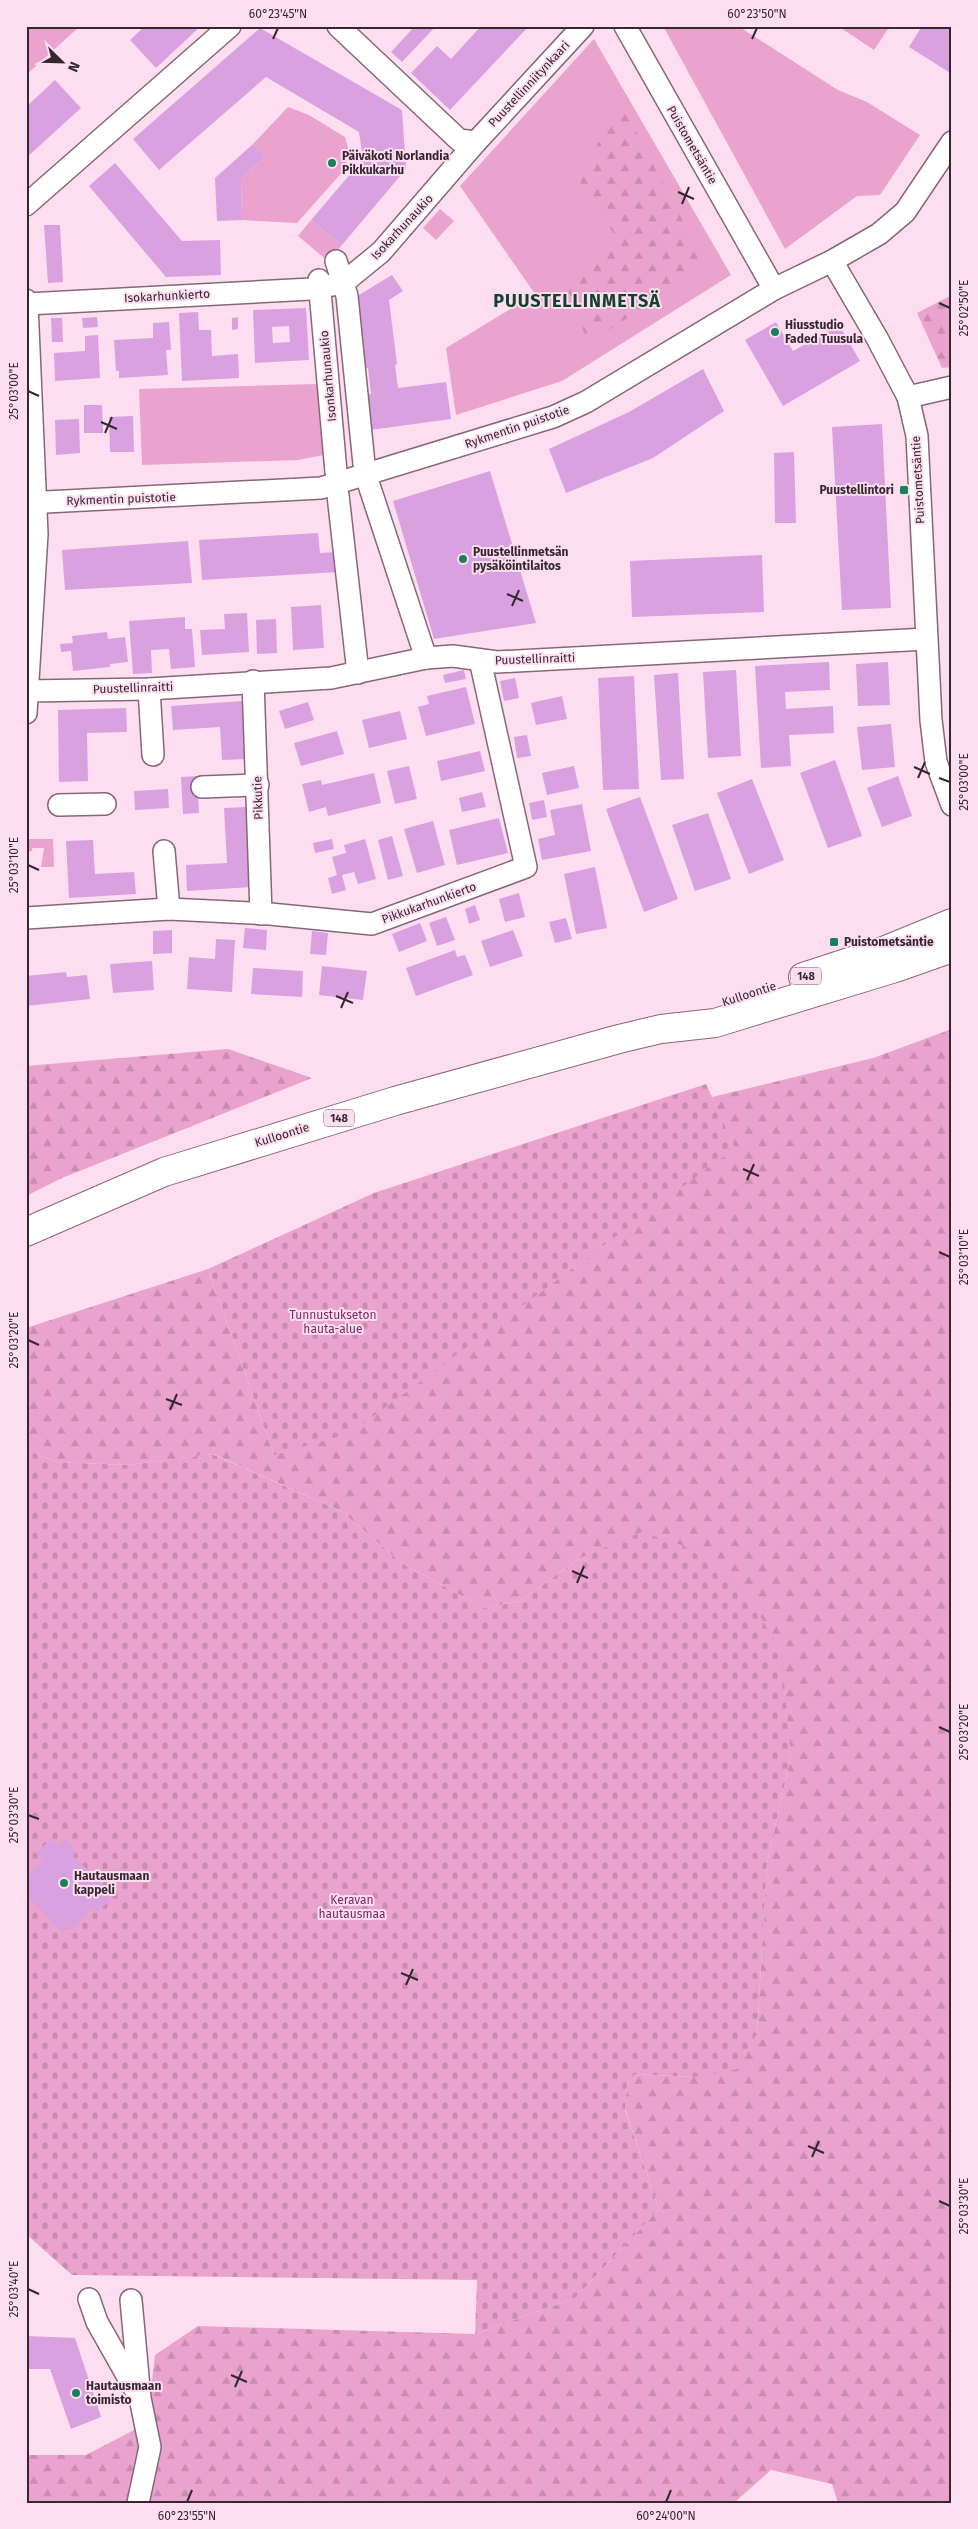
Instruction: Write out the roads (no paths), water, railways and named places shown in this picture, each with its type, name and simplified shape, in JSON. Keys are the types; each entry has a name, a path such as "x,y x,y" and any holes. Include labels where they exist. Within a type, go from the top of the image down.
{"main road":[{"name":"Kulloontie","path":"26,1232 164,1172 395,1100 661,1029 710,1007 886,950 952,923"},
{"name":"Kulloontie","path":"661,1029 715,1024 895,968 952,948"}],"street":[{"path":"26,205 230,26"},
{"path":"338,26 460,140 476,142"},
{"name":"Puustellinniitynkaari","path":"476,142 583,26"},
{"name":"Puistometsäntie","path":"625,26 774,289"},
{"name":"Isokarhunaukio","path":"316,286 342,282 381,252 476,142"},
{"name":"Rykmentin puistotie","path":"31,502 321,488 553,417 586,402 774,289 832,261 879,234 896,222 952,142"},
{"path":"336,261 347,296 364,464"},
{"name":"Puistometsäntie","path":"832,261 878,338 908,397 917,436 931,720 947,756 952,805"},
{"name":"Isokarhunkierto","path":"26,302 316,286"},
{"name":"Isonkarhunaukio","path":"316,286 336,472"},
{"path":"26,302 31,502 38,534 26,713"},
{"path":"908,397 952,387"},
{"path":"369,486 426,658"},
{"path":"338,495 358,673"},
{"name":"Puustellinraitti","path":"27,691 149,689 253,681 331,678 426,658 453,656 497,662 926,639"},
{"name":"Pikkukarhunkierto","path":"26,918 169,909 261,914 372,924 526,867 480,660"},
{"name":"Pikkutie","path":"253,681 261,914"},
{"path":"149,689 153,755"},
{"path":"202,787 258,785"},
{"path":"59,805 105,804"},
{"path":"164,851 169,909"},
{"path":"89,2299 97,2322 140,2398"},
{"path":"130,2300 140,2398 150,2447 138,2503"}],"place":[{"name":"Päiväkoti Norlandia Pikkukarhu","path":"332,163"},
{"name":"Hiusstudio Faded Tuusula","path":"775,332"},
{"name":"Puustellintori","path":"904,490"},
{"name":"Puustellinmetsän pysäköintilaitos","path":"463,559"},
{"name":"Puistometsäntie","path":"834,942"},
{"name":"Hautausmaan kappeli","path":"64,1883"},
{"name":"Hautausmaan toimisto","path":"76,2393"}],"district":[{"name":"PUUSTELLINMETSÄ","path":"577,301"}],"park label":[{"name":"Tunnustukseton hauta-alue","path":"333,1322"},
{"name":"Keravan hautausmaa","path":"352,1907"}]}
